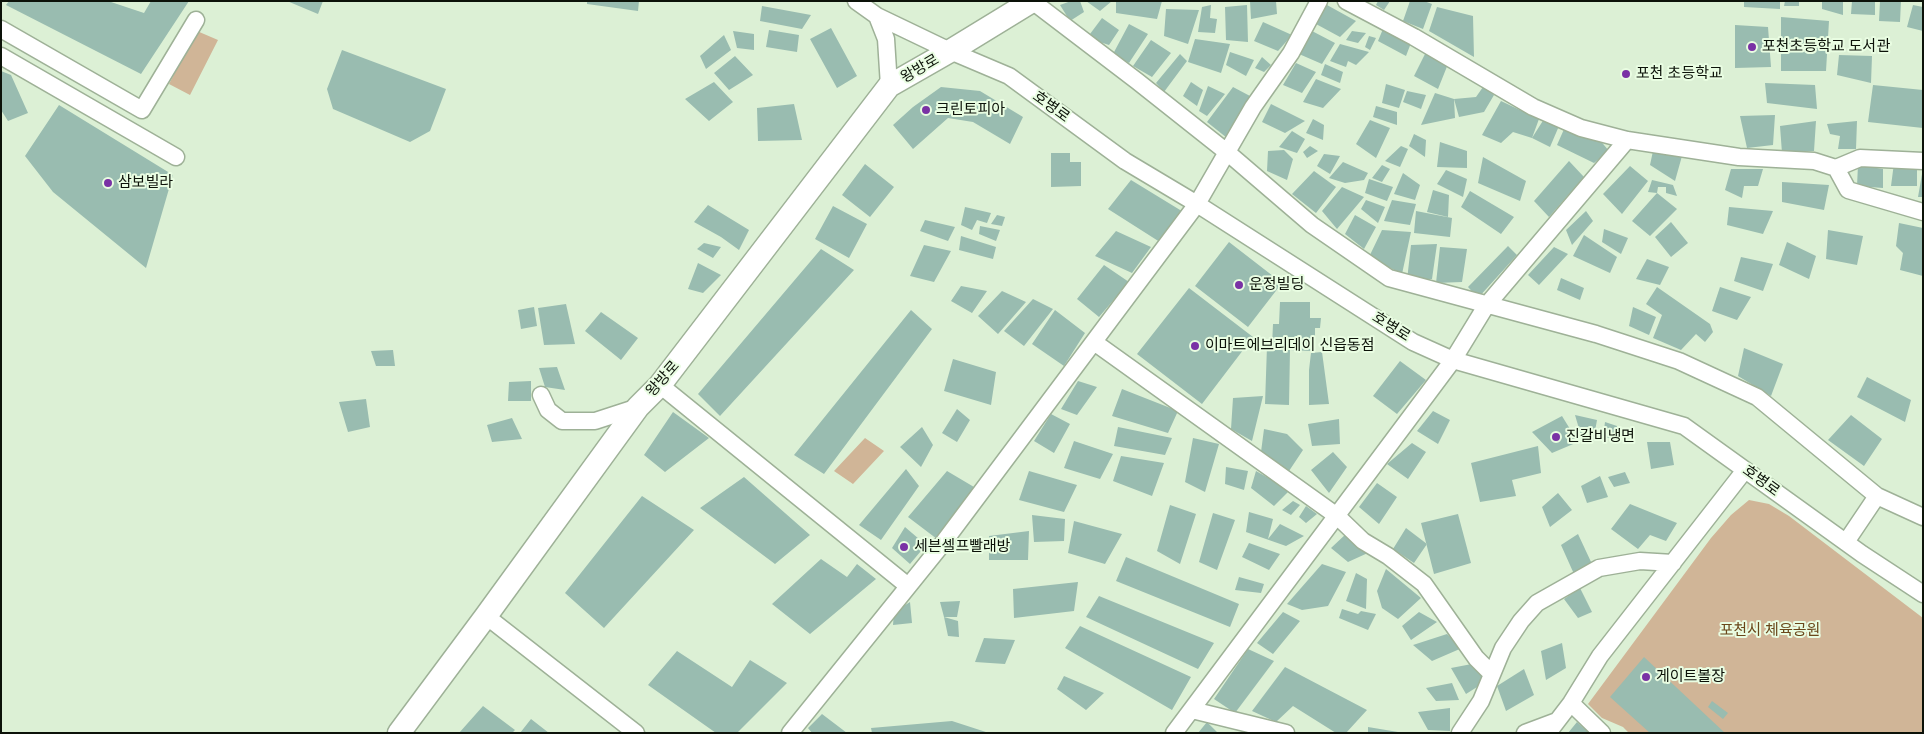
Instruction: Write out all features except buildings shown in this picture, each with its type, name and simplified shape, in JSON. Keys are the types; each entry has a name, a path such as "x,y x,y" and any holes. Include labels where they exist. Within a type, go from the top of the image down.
{"main road":[{"name":"왕방로","path":"399,733 638,407 660,385 889,86 951,51 1032,1"}],"street":[{"name":"호병로","path":"856,1 877,16 1009,76 1125,161 1197,204 1413,342 1453,360 1684,426 1846,542 1923,594"},
{"path":"1032,1 1228,153 1312,225 1389,278 1486,306 1596,334 1679,361 1758,397 1877,496 1922,513"},
{"path":"790,733 940,547 1197,204 1253,107 1291,53 1319,1"},
{"path":"1346,1 1414,37 1533,107 1581,128 1627,140 1739,157 1814,161 1836,168 1860,158 1923,161"},
{"path":"877,16 886,38 889,86"},
{"path":"1,29 142,110 196,20"},
{"path":"1,56 176,157"},
{"path":"1174,733 1453,360 1486,306 1627,140"},
{"path":"1836,168 1848,190 1923,212"},
{"path":"1094,342 1337,516 1363,541 1388,556 1424,584 1476,658 1491,673"},
{"path":"660,385 908,586"},
{"path":"541,395 548,410 562,421 595,421 638,407"},
{"path":"1524,733 1552,727 1571,703 1600,656 1745,470"},
{"path":"1846,542 1877,496"},
{"path":"1460,733 1481,701 1503,648 1521,621 1537,603 1599,568 1640,561 1673,563"},
{"path":"486,616 636,733"},
{"path":"1571,703 1602,733"},
{"path":"1192,710 1286,733"}],"green space":[{"path":"197,31 218,40 190,95 169,84"},
{"path":"865,438 884,451 853,484 834,471"},
{"name":"포천시 체육공원","path":"1749,500 1769,504 1789,516 1923,618 1923,733 1629,733 1623,727 1602,718 1588,704 1711,538 1731,515"}],"place":[{"name":"포천초등학교 도서관","path":"1752,47"},
{"name":"포천 초등학교","path":"1626,74"},
{"name":"크린토피아","path":"926,110"},
{"name":"삼보빌라","path":"108,183"},
{"name":"운정빌딩","path":"1239,285"},
{"name":"이마트에브리데이 신읍동점","path":"1195,346"},
{"name":"진갈비냉면","path":"1556,437"},
{"name":"세븐셀프빨래방","path":"904,547"},
{"name":"게이트볼장","path":"1646,677"}]}
